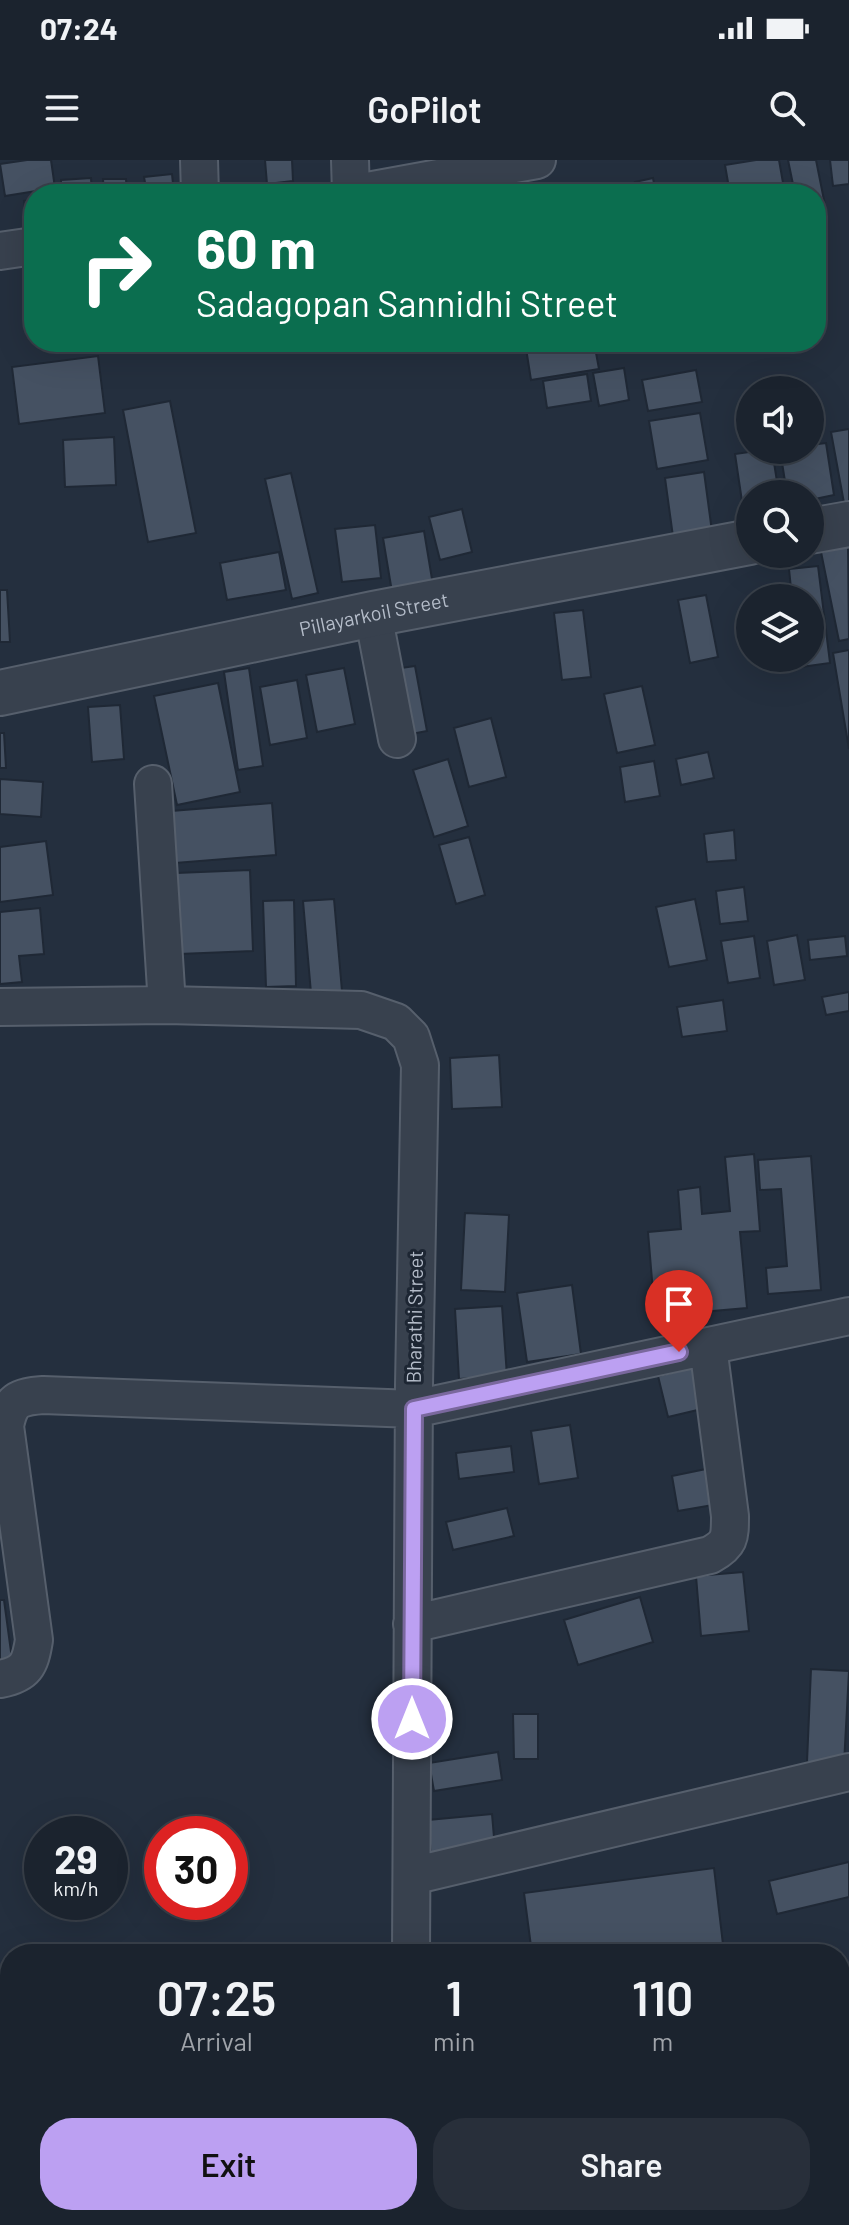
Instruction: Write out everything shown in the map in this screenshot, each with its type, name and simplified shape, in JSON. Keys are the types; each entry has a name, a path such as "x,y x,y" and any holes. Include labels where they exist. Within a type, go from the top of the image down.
{"street":[{"path":"199,160 200,184"},
{"path":"350,160 351,184"},
{"path":"406,184 537,160"},
{"path":"0,251 24,247"},
{"path":"824,528 849,524"},
{"name":"Pillayarkoil Street","path":"0,693 373,614 736,545"},
{"path":"373,614 397,739"},
{"path":"0,1007 167,1005 153,784"},
{"name":"Bharathi Street","path":"167,1005 361,1010 396,1022 411,1037 420,1065 414,1409 411,1944"},
{"path":"0,1679 17,1676 23,1671 31,1660 34,1640 6,1482 5,1426 8,1411 15,1401 43,1395 414,1409 849,1316"},
{"path":"412,1624 710,1555 724,1547 730,1536 730,1516 708,1346"},
{"path":"412,1876 849,1772"}],"building":[{"path":"51,160 54,184 24,184 24,193 5,196 0,164"},
{"path":"265,160 292,160 293,181 267,184"},
{"path":"779,160 783,184 728,184 725,165"},
{"path":"788,160 816,160 821,184 793,184"},
{"path":"830,160 849,160 849,184 833,186"},
{"path":"172,174 173,184 145,184 144,177"},
{"path":"91,178 91,184 61,184 61,180"},
{"path":"653,178 654,184 635,184"},
{"path":"103,179 126,179 126,184 103,184"},
{"path":"527,352 596,352 599,369 531,380"},
{"path":"98,356 105,413 19,424 12,367"},
{"path":"624,368 629,400 599,406 593,373"},
{"path":"696,370 702,402 648,411 642,380"},
{"path":"587,374 591,401 547,408 543,381"},
{"path":"170,401 196,533 148,542 123,410"},
{"path":"700,413 708,460 657,469 649,421"},
{"path":"849,429 849,502 844,503 831,432"},
{"path":"114,437 116,485 65,487 63,440"},
{"path":"824,443 834,495 824,497 824,480 785,480 782,464 824,464"},
{"path":"736,464 774,464 777,480 739,480"},
{"path":"704,472 713,539 674,544 665,478"},
{"path":"291,473 318,593 292,599 265,479"},
{"path":"462,509 472,552 440,560 429,517"},
{"path":"375,525 381,578 342,582 335,529"},
{"path":"424,531 434,591 393,598 383,538"},
{"path":"848,546 849,639 839,641 824,567 824,551"},
{"path":"279,552 286,590 227,600 220,563"},
{"path":"818,568 820,584 791,584 789,569"},
{"path":"0,590 7,590 10,642 0,642"},
{"path":"706,595 718,657 690,663 678,600"},
{"path":"583,610 591,677 562,680 554,613"},
{"path":"824,614 830,663 824,664"},
{"path":"849,650 849,749 833,653"},
{"path":"415,666 427,731 406,735 394,669"},
{"path":"249,668 263,766 238,770 224,672"},
{"path":"344,668 355,724 317,732 306,675"},
{"path":"297,680 307,738 270,745 260,687"},
{"path":"218,683 240,792 177,805 154,696"},
{"path":"642,686 655,745 617,753 604,694"},
{"path":"120,705 124,759 92,762 88,707"},
{"path":"491,718 506,777 469,787 454,728"},
{"path":"0,733 4,733 6,768 0,768"},
{"path":"708,752 714,778 681,785 676,759"},
{"path":"448,759 468,826 434,837 413,770"},
{"path":"654,761 660,796 625,802 620,767"},
{"path":"0,779 43,782 41,817 0,814"},
{"path":"272,803 276,855 175,863 171,811"},
{"path":"734,830 736,860 707,862 704,834"},
{"path":"469,837 485,895 456,904 439,845"},
{"path":"46,841 53,895 0,902 0,847"},
{"path":"250,870 253,951 179,954 176,873"},
{"path":"744,887 748,921 720,924 716,891"},
{"path":"334,899 342,991 311,993 303,901"},
{"path":"695,899 707,960 669,967 656,907"},
{"path":"294,900 296,986 266,987 263,901"},
{"path":"40,908 44,954 19,956 22,982 0,984 0,912"},
{"path":"797,935 805,980 774,985 767,941"},
{"path":"754,936 760,978 728,983 721,941"},
{"path":"845,936 847,956 810,960 808,940"},
{"path":"849,992 849,1011 826,1015 822,997"},
{"path":"723,1000 727,1031 682,1037 677,1007"},
{"path":"499,1055 502,1107 452,1109 450,1058"},
{"path":"754,1154 760,1231 740,1232 747,1308 655,1316 648,1232 681,1229 678,1190 700,1187 702,1214 730,1211 725,1157"},
{"path":"811,1156 821,1290 768,1294 766,1268 787,1266 781,1189 760,1190 758,1160"},
{"path":"465,1213 509,1215 505,1292 461,1290"},
{"path":"572,1285 581,1354 527,1362 517,1293"},
{"path":"502,1306 507,1376 459,1379 455,1309"},
{"path":"695,1367 706,1408 668,1417 658,1376"},
{"path":"570,1425 578,1478 539,1484 531,1431"},
{"path":"511,1446 514,1472 459,1479 456,1453"},
{"path":"706,1469 713,1505 678,1511 672,1476"},
{"path":"507,1508 514,1536 453,1550 446,1522"},
{"path":"743,1572 749,1631 701,1636 696,1576"},
{"path":"640,1597 653,1642 578,1665 564,1620"},
{"path":"0,1600 4,1600 12,1659 0,1660"},
{"path":"811,1669 849,1671 844,1764 807,1762"},
{"path":"513,1714 538,1714 538,1759 514,1759"},
{"path":"498,1752 502,1780 434,1791 429,1763"},
{"path":"492,1814 495,1849 431,1855 428,1820"},
{"path":"849,1862 849,1897 777,1914 769,1881"},
{"path":"714,1868 723,1944 531,1944 524,1893"}],"route":[{"path":"412,1719 414,1409 679,1352"}]}
